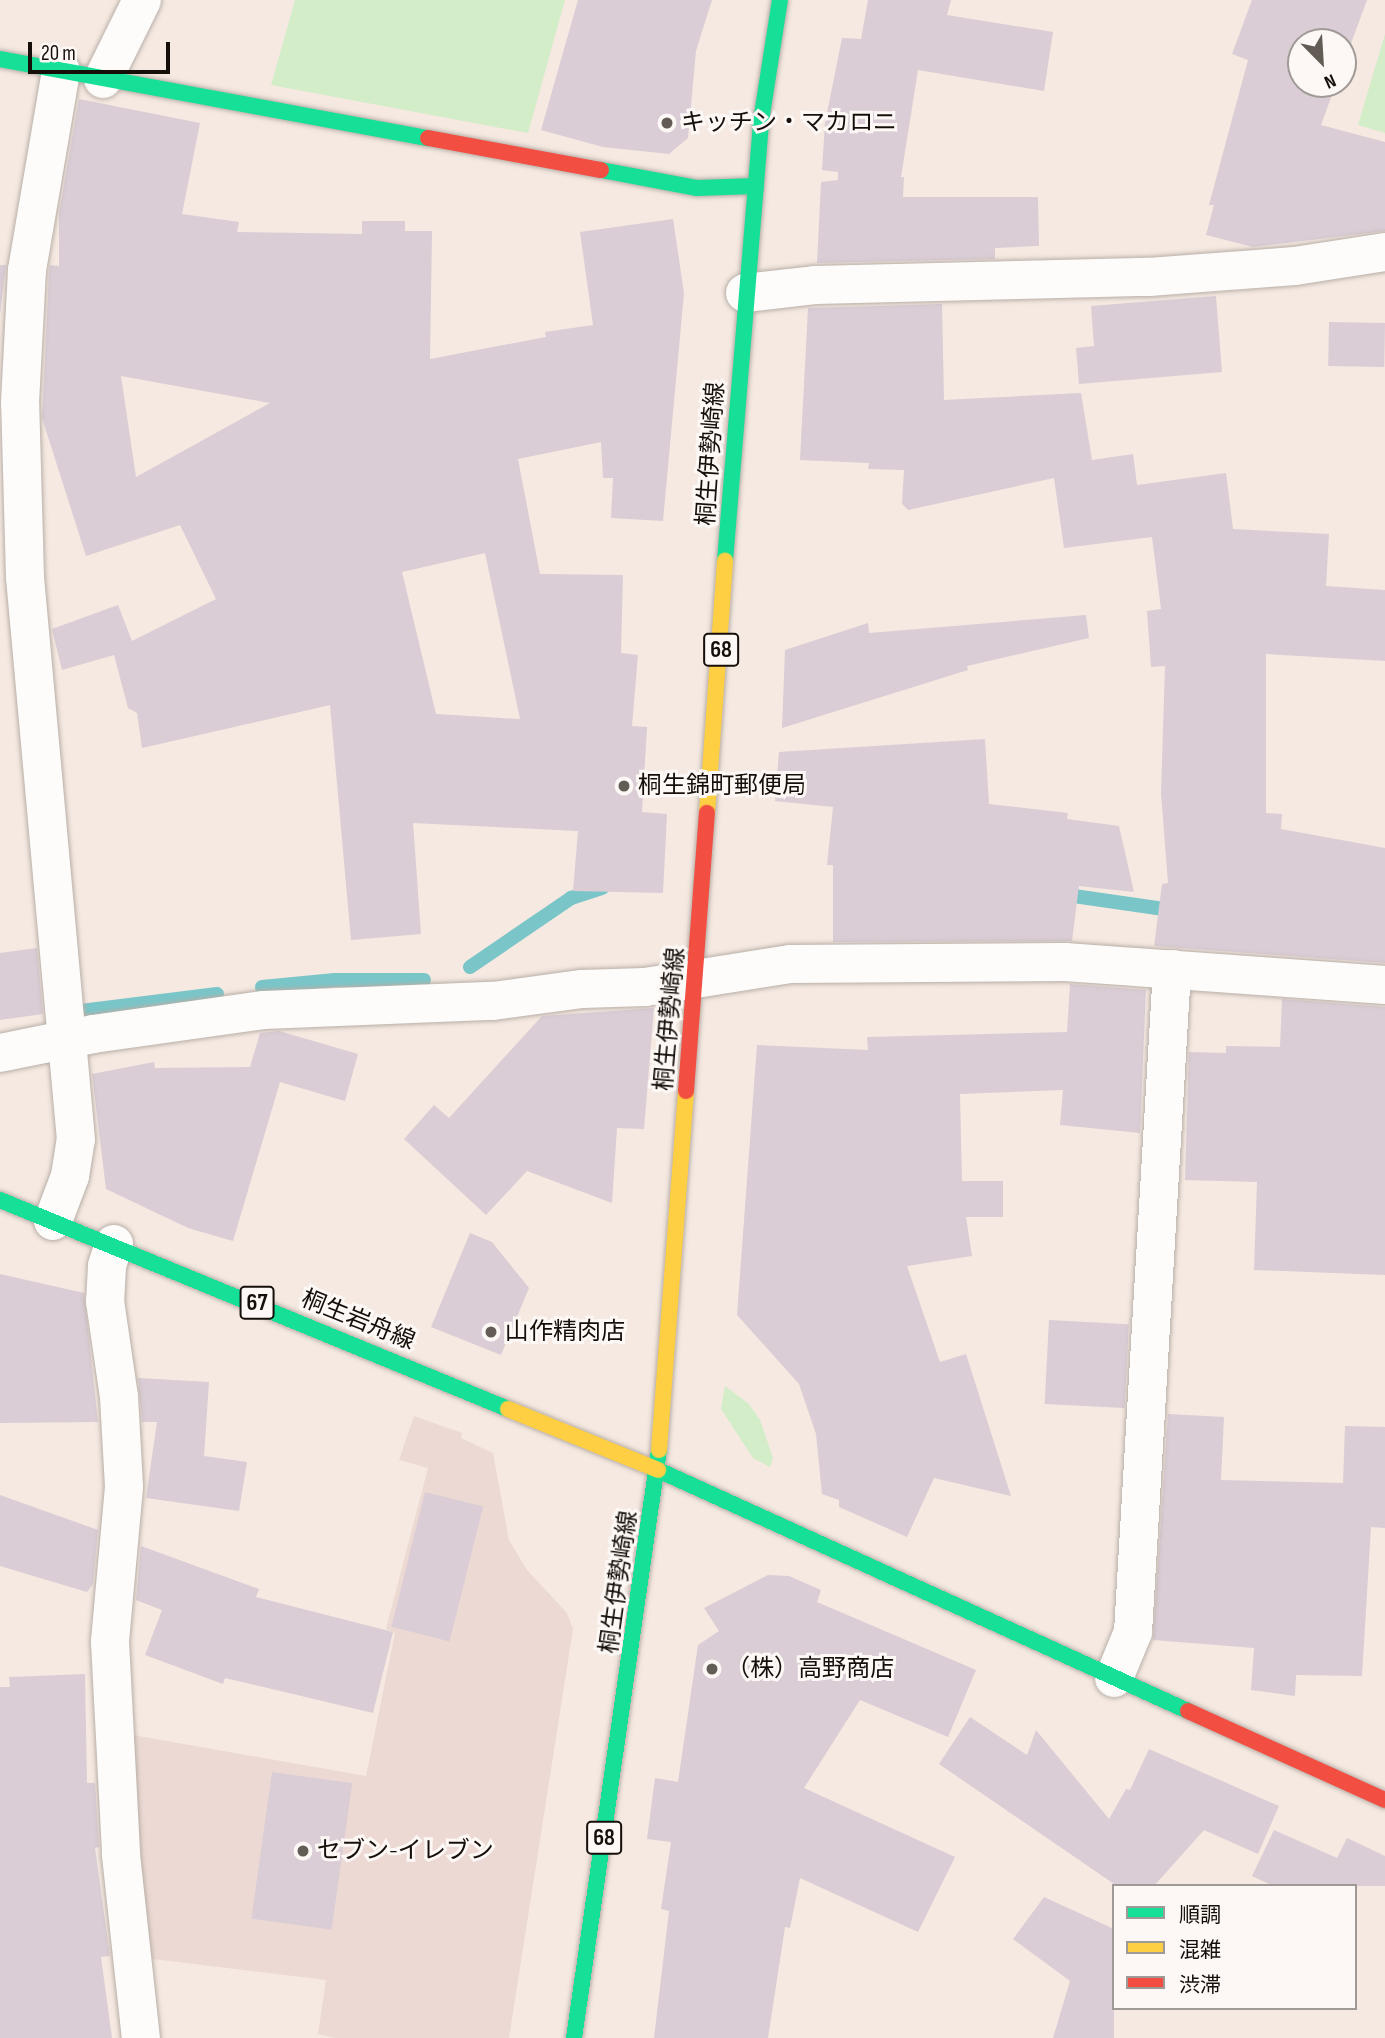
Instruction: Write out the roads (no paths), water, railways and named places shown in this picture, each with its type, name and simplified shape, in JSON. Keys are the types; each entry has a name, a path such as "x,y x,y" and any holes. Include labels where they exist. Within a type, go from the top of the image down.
{"main road":[{"name":"桐生伊勢崎線","path":"574,2038 658,1470 745,293 755,186 780,0"},
{"path":"0,59 697,188 755,186"},
{"name":"桐生岩舟線","path":"0,1200 114,1244 658,1470 1385,1800"}],"street":[{"path":"103,79 142,0"},
{"path":"54,1221 70,1176 76,1140 25,577 20,403 27,270 61,71"},
{"path":"745,293 815,285 1149,277 1294,266 1385,252"},
{"path":"0,1053 65,1039 264,1010 493,1001 582,989 645,987 696,976 790,964 1065,962 1385,985"},
{"path":"1114,1678 1133,1632 1172,969"},
{"path":"114,1244 107,1266 105,1301 119,1397 124,1487 110,1643 121,1855 141,2038"}],"waterway":[{"path":"470,967 571,898 602,888"},
{"path":"1060,894 1178,911"},
{"path":"262,987 335,980 424,980"},
{"path":"81,1011 217,994"}],"place":[{"name":"キッチン・マカロニ","path":"667,123"},
{"name":"桐生錦町郵便局","path":"624,786"},
{"name":"山作精肉店","path":"491,1332"},
{"name":"（株）高野商店","path":"712,1669"},
{"name":"セブン-イレブン","path":"303,1851"}]}
